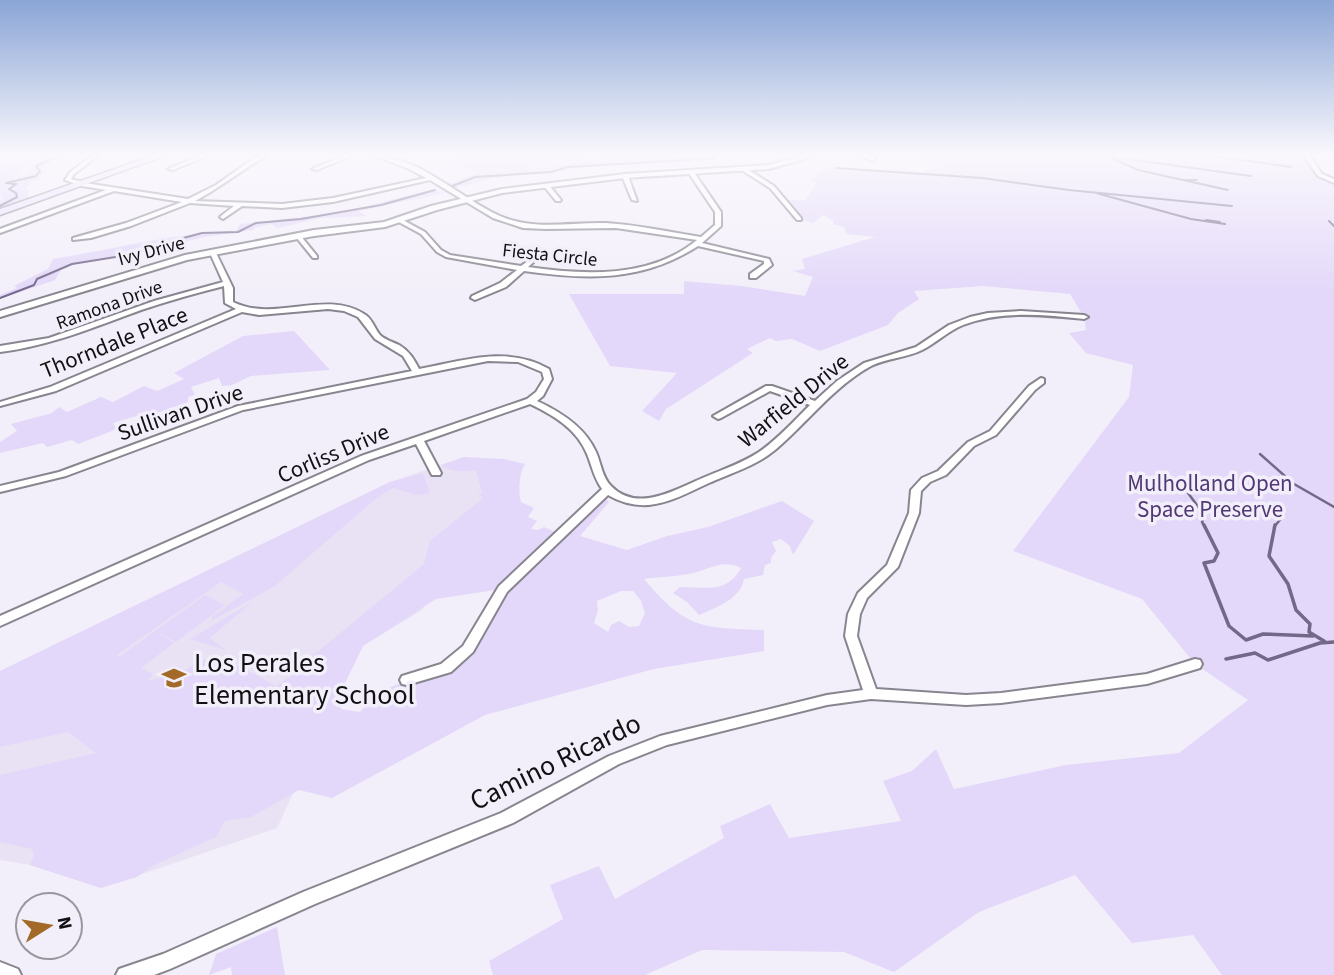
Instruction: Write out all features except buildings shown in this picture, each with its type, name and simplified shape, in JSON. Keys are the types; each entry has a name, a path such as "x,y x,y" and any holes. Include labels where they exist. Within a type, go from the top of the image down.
{"main road":[{"path":"0,212 30,202"}],"street":[{"path":"0,230 79,202"},
{"path":"75,239 117,228 184,202"},
{"path":"192,202 240,205 321,202"},
{"name":"Ivy Drive","path":"0,314 167,262 298,236 363,228 459,202"},
{"path":"467,202 516,225 606,225 701,242 767,260 768,265 753,276"},
{"path":"701,242 718,226 720,218 710,202"},
{"path":"784,202 799,219"},
{"path":"223,217 240,205"},
{"name":"Fiesta Circle","path":"399,220 423,233 448,257 577,276 615,276 670,260 701,242"},
{"path":"298,236 315,257"},
{"path":"213,253 227,283 229,303 239,311 263,313 311,307 359,314 368,320 379,337 405,354 417,373 488,358 525,360 546,371 548,379 540,394 530,401 567,421 588,446 596,472 607,490 503,589 468,649 446,668 407,680"},
{"path":"475,298 490,293 535,258"},
{"name":"Ramona Drive","path":"0,349 24,347 61,338 145,306 227,283"},
{"name":"Thorndale Place","path":"2,404 53,389 239,311"},
{"name":"Warfield Drive","path":"607,490 633,500 670,499 757,457 834,387 867,365 913,350 959,324 1025,314 1048,313 1084,317"},
{"name":"Sullivan Drive","path":"0,489 61,474 241,408 417,373"},
{"path":"871,694 851,636 854,614 862,596 892,567 914,513 916,490 926,480 942,473 971,444 993,433 1041,381"},
{"path":"718,416 769,388 816,404"},
{"name":"Corliss Drive","path":"0,621 344,467 530,401"},
{"path":"418,439 436,473"},
{"name":"Camino Ricardo","path":"125,975 164,963 309,898 507,818 614,760 665,740 770,712 871,694 966,700 1000,698 1147,679 1195,664"},
{"path":"0,971 12,975"}],"shaded area":[{"name":"Los Perales Elementary School","path":"464,457 482,460 496,482 422,610 363,646 344,685 340,703 344,720 302,774 277,828 101,888 30,865 0,860 0,671 390,482"}],"green space":[{"path":"0,202 22,202 0,209"},
{"path":"385,202 404,202 359,211 366,216 321,218 278,228 271,224 254,230 205,237 134,254 72,264 62,268 55,280 0,299 0,295 17,288 14,286 48,269 53,259 167,238 236,231 240,224 344,212"},
{"name":"Mulholland Open Space Preserve","path":"789,202 1334,202 1334,975 1222,975 1193,935 1132,943 1075,875 979,912 894,972 844,952 702,950 645,975 493,975 489,961 563,919 550,885 599,866 615,899 724,838 720,826 770,804 789,838 901,821 883,781 912,771 936,749 954,789 1066,765 1179,753 1248,700 1195,664 1142,599 1013,551 1129,397 1133,365 1086,353 1069,333 1086,330 1084,317 1070,294 983,286 914,291 919,299 898,313 888,325 820,351 792,339 776,341 770,338 747,349 753,353 666,409 659,421 642,411 677,373 610,366 569,294 684,294 684,281 742,286 805,296 813,277 793,271 805,269 802,259 875,237 847,234 844,227 833,224 834,221 823,215 813,223 799,219 790,210 794,209"},
{"path":"294,331 330,370 251,376 232,385 222,386 219,378 191,387 195,395 188,397 188,402 149,416 147,413 113,423 117,429 78,444 72,440 47,447 43,443 0,453 0,442 17,431 11,424 52,413 59,407 67,412 101,397 113,402 144,386 157,391 184,379 174,373 243,336"},
{"path":"464,457 504,459 525,464 520,478 520,493 521,502 534,508 528,517 537,521 531,529 544,527 558,533 602,495 609,502 580,536 627,550 667,536 708,527 782,501 814,521 793,555 790,546 781,539 772,542 776,551 771,563 765,565 763,575 744,579 733,597 699,615 687,602 673,593 680,587 707,588 722,585 729,582 741,568 727,564 688,574 644,579 684,617 709,626 764,630 764,651 654,669 485,715 332,798 299,790 251,817 225,821 216,837 152,866 137,877 101,888 30,865 34,856 32,849 0,842 0,775 96,753 68,732 0,747 0,671 390,482 423,473 430,493 417,495 393,488 374,500 275,586 213,620 211,618 243,594 221,582 117,655 119,657 205,595 225,605 176,642 156,632 174,643 141,668 153,674 148,681 173,675 176,677 192,665 207,659 228,662 276,686 305,667 310,658 424,564 430,541 483,498 478,494 482,493 476,470 458,471 442,465","holes":["502,589 457,659 377,693 360,712 341,709 344,685 363,646 436,599","621,591 633,591 641,601 645,613 639,626 629,627 619,621 611,625 608,632 594,623 598,610 597,601"]},
{"path":"252,602 210,638 226,650 190,639"},
{"path":"277,927 285,975 232,975 231,967 209,975 216,954"}],"waterway":[{"path":"0,206 8,202"},
{"path":"0,298 34,285 37,279 72,264 134,254 135,251 202,233 238,232 256,223 301,219 394,202"},
{"path":"1127,202 1191,219 1225,224"},
{"path":"1186,202 1232,206"},
{"path":"1206,220 1220,222"},
{"path":"1329,221 1334,226"},
{"path":"1260,454 1294,484 1334,507"},
{"path":"1188,493 1205,516 1202,522 1205,527"},
{"path":"1275,526 1284,515"},
{"path":"1275,526 1269,556 1288,584 1296,610 1310,624 1309,632 1324,641"},
{"path":"1205,527 1218,553 1214,561 1204,563 1229,626 1246,640 1263,634 1313,636"},
{"path":"1226,659 1255,653 1268,660 1320,643 1334,642"}],"place":[{"name":"Los Perales Elementary School","path":"174,678"}]}
